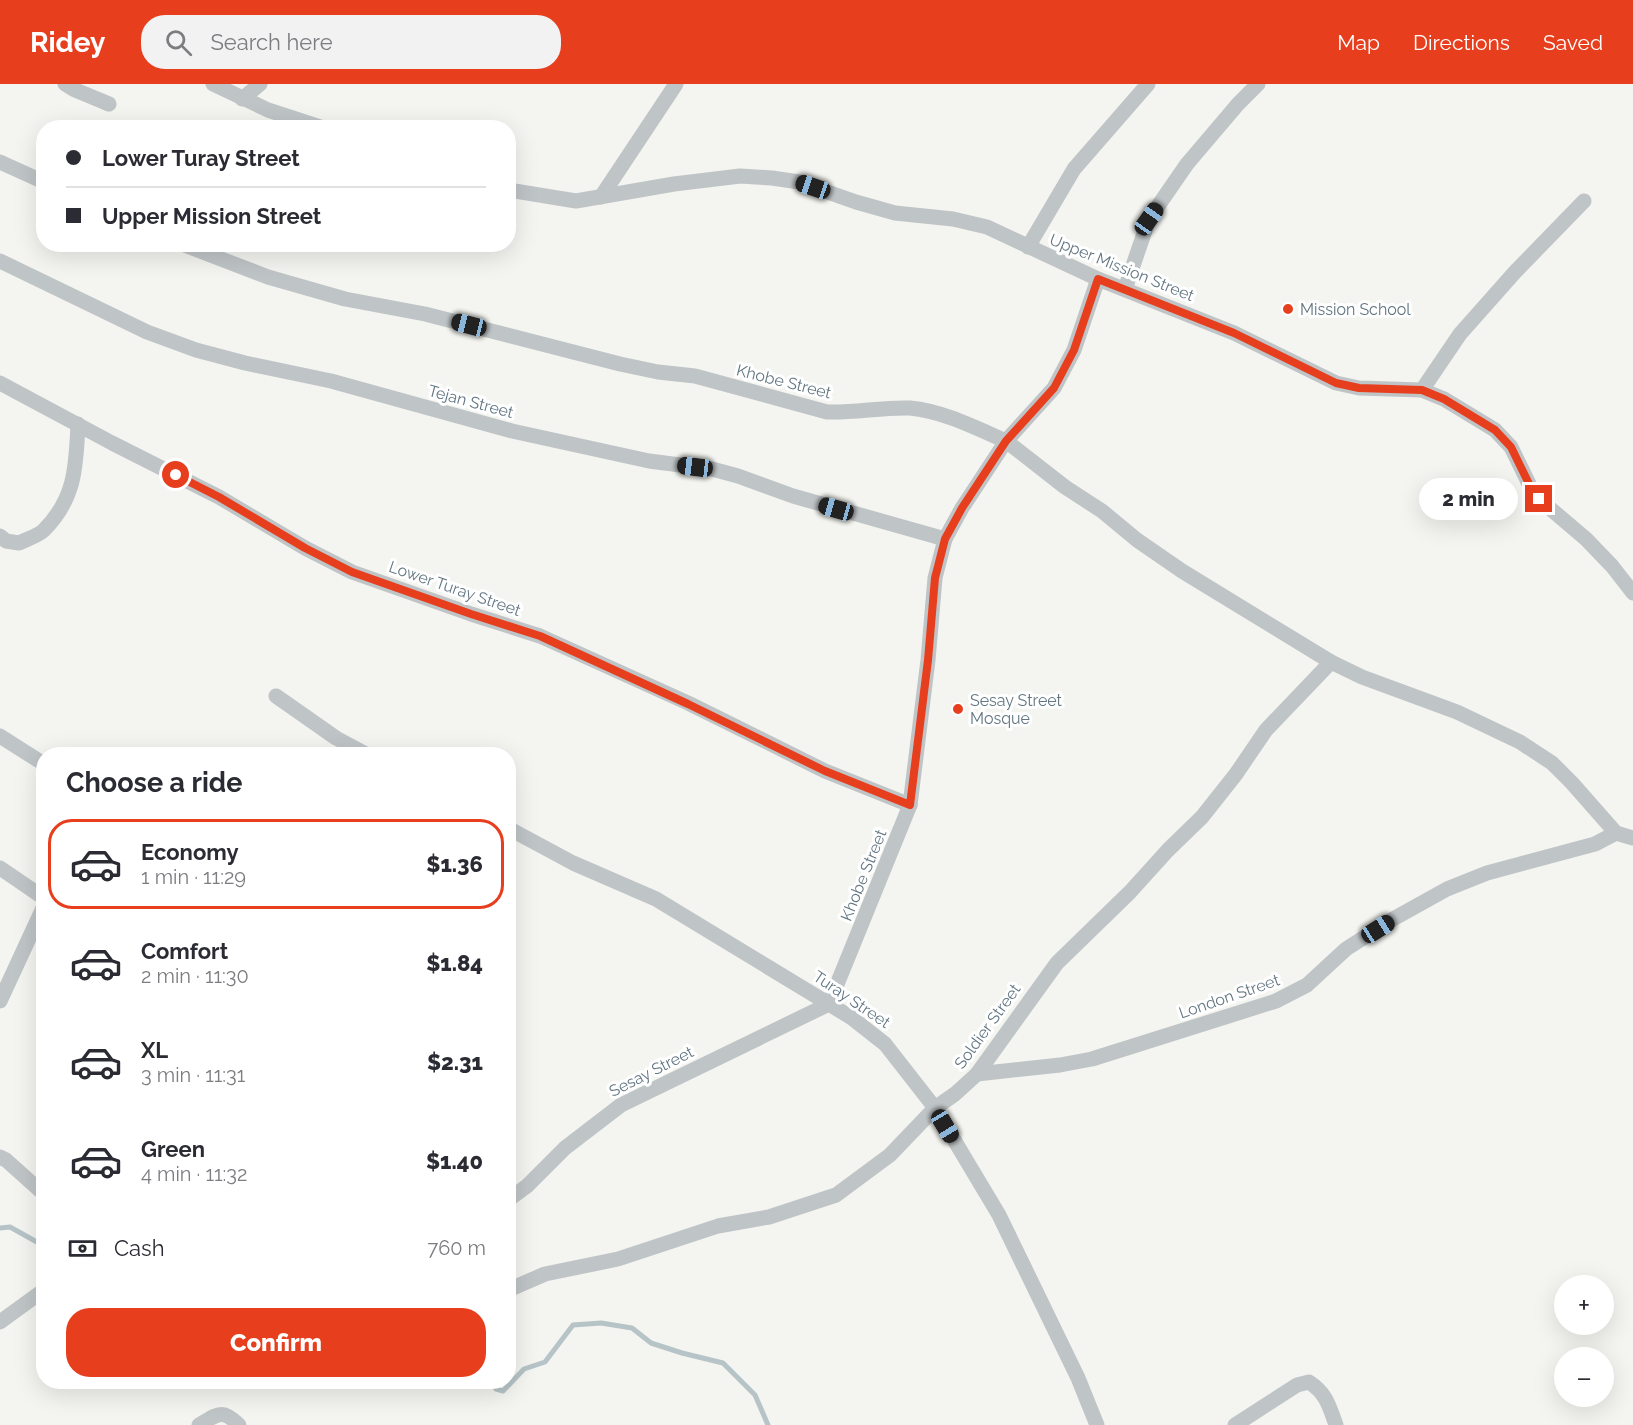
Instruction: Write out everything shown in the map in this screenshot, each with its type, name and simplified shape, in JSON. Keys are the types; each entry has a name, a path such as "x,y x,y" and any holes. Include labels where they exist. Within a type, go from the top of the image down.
{"street":[{"path":"65,84 109,104"},
{"path":"213,84 268,110 299,120"},
{"path":"242,99 260,84"},
{"path":"601,197 676,84"},
{"path":"1028,247 1074,170 1148,84"},
{"path":"1125,289 1149,219 1187,164 1258,84"},
{"path":"0,162 36,178"},
{"name":"Upper Mission Street","path":"516,191 576,201 674,184 740,176 772,178 799,182 895,213 953,219 987,227 1098,279 1234,333 1336,383 1359,388 1422,390 1444,399 1495,430 1511,447 1531,488 1539,499 1586,539 1633,593"},
{"path":"1422,390 1460,334 1515,272 1584,201"},
{"name":"Khobe Street","path":"202,252 268,278 345,299 425,314 620,364 658,372 695,376 827,412 847,413 911,408 963,422 1006,441 962,508 945,539 935,578 910,805 830,1004"},
{"name":"Tejan Street","path":"0,261 147,332 196,350 331,381 512,431 649,461 712,469 793,496 945,539"},
{"path":"1098,279 1074,350 1054,388 1006,441 1065,487 1102,511 1137,540 1182,571 1331,662 1362,677 1457,712 1520,742 1552,763 1616,833 1633,838"},
{"name":"Lower Turay Street","path":"0,383 219,497 305,548 352,572 540,636 688,704 825,771 910,805"},
{"path":"0,536 6,541 19,543 43,531 64,503 75,474 78,424"},
{"name":"Soldier Street","path":"516,1287 545,1274 618,1259 718,1226 769,1218 836,1195 890,1155 934,1108 955,1094 977,1074 1057,963 1202,817 1236,774 1266,730 1331,662"},
{"path":"276,696 336,738 353,747"},
{"path":"0,736 36,759"},
{"name":"Turay Street","path":"516,832 573,863 656,899 830,1004 885,1044 934,1108 999,1215 1078,1378 1098,1425"},
{"name":"London Street","path":"977,1074 1060,1065 1092,1059 1276,1001 1306,985 1346,949 1393,919 1447,890 1487,873 1595,844 1616,833"},
{"path":"0,868 36,893"},
{"path":"0,1001 36,923"},
{"name":"Sesay Street","path":"516,1194 565,1148 621,1104 830,1004"},
{"path":"0,1157 36,1187"},
{"path":"0,1322 36,1296"},
{"path":"1235,1425 1297,1384 1309,1382 1321,1390 1336,1425"},
{"path":"199,1425 219,1413 226,1414 239,1425"}],"waterway":[{"path":"0,1228 10,1227 36,1242"},
{"path":"516,1377 524,1369 545,1362 573,1325 601,1323 632,1328 651,1343 723,1363 755,1395 768,1425"},
{"path":"496,1389 503,1391 505,1389"}],"place":[{"name":"Mission School","path":"1288,309"},
{"name":"Sesay Street Mosque","path":"958,709"}],"route":[{"path":"176,475 352,572 540,636 688,704 825,771 910,805 928,660 935,578 945,539 962,508 1006,441 1054,388 1074,350 1098,279 1234,333 1336,383 1359,388 1422,390 1444,399 1495,430 1511,447 1531,488 1539,499"}]}
